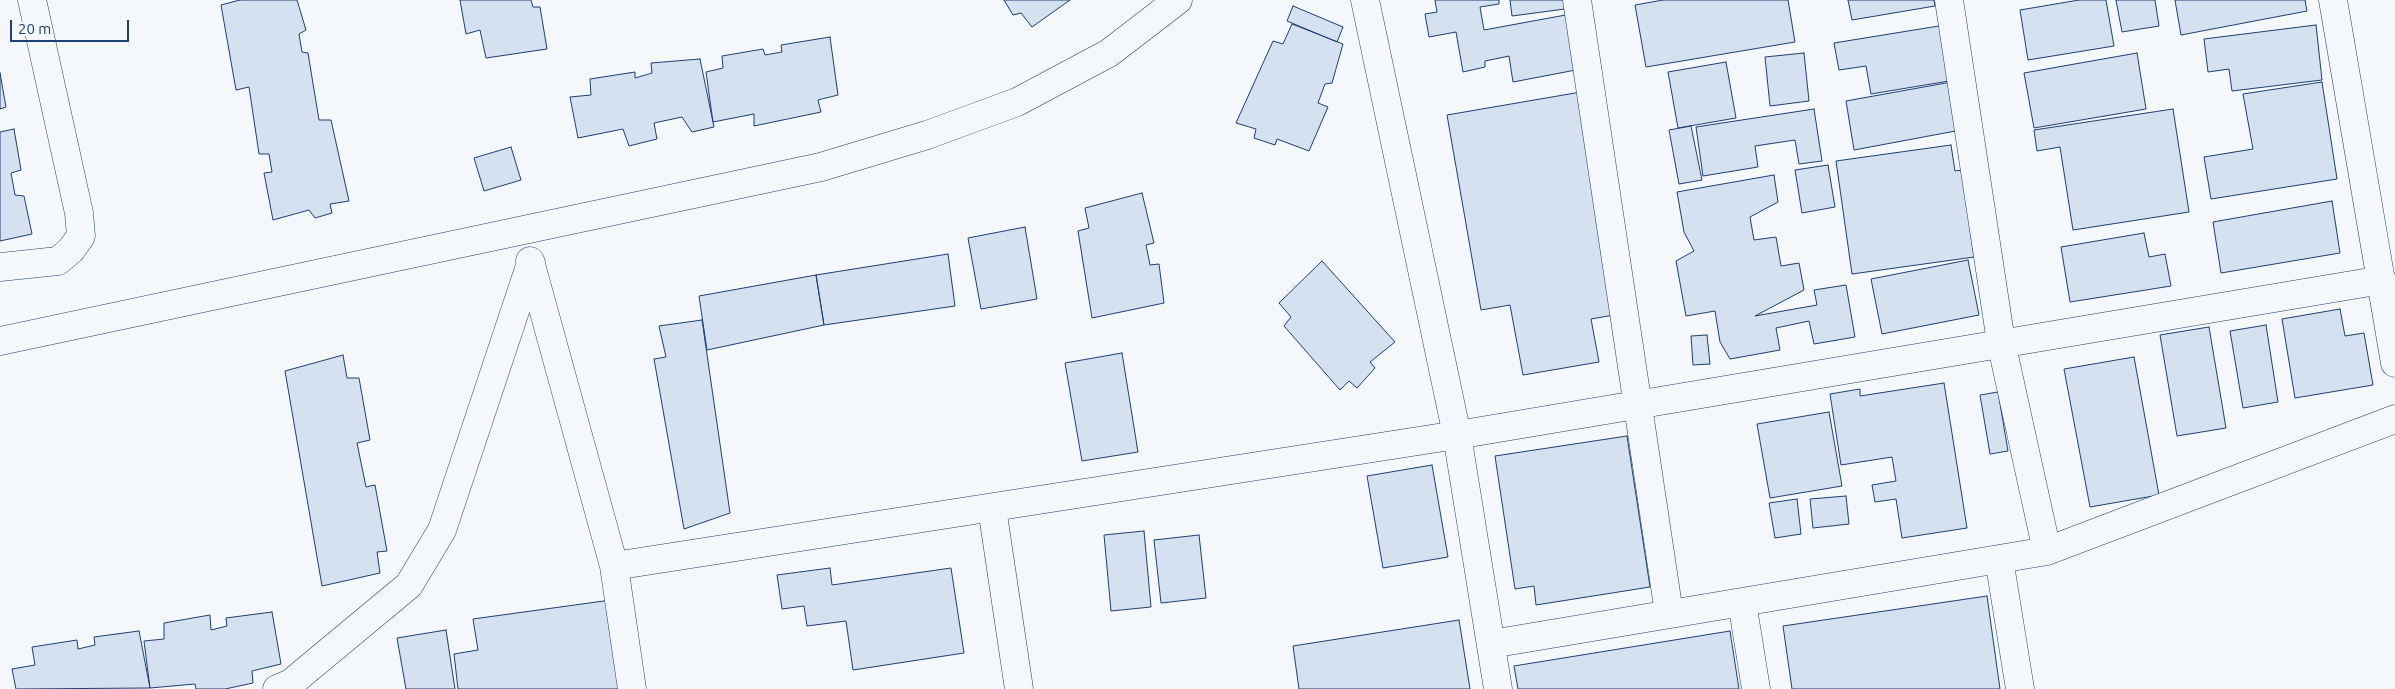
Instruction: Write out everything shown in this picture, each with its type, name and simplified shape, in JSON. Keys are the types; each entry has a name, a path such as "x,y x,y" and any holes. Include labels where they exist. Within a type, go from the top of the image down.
{"street":[{"path":"0,266 58,261 71,250 80,236 79,213 32,0"},
{"path":"0,341 821,167 936,131 1017,102 1100,58 1178,0"},
{"path":"1364,0 1457,435 1498,689"},
{"path":"1576,0 1669,613"},
{"path":"1949,0 2001,342 2047,551"},
{"path":"2333,0 2395,363"},
{"path":"522,230 614,566 632,689"},
{"path":"277,689 291,683 409,585 442,530 531,263"},
{"path":"614,566 1457,435 2001,342 2382,280"},
{"path":"1491,644 2047,551 2395,419"},
{"path":"992,508 1019,689"},
{"path":"1999,558 2020,689"},
{"path":"1742,602 1756,689"}],"building":[{"path":"240,0 297,0 306,30 299,34 302,52 308,53 319,120 331,120 349,201 330,204 332,213 315,218 309,210 273,220 264,173 272,172 269,154 259,154 249,87 236,90 221,5"},
{"path":"460,0 531,0 533,7 540,7 547,49 486,58 480,30 466,34"},
{"path":"1004,0 1070,0 1032,27 1021,13 1013,15"},
{"path":"1435,0 1499,0 1499,4 1480,7 1484,30 1571,14 1581,69 1513,82 1509,56 1485,61 1485,67 1463,72 1456,32 1429,37 1425,14 1437,12"},
{"path":"1510,0 1564,0 1565,9 1512,16"},
{"path":"1663,0 1788,0 1795,42 1646,67 1635,5"},
{"path":"1848,0 1934,0 1935,6 1852,20"},
{"path":"2079,0 2106,0 2114,46 2028,60 2020,10"},
{"path":"2116,0 2155,0 2159,26 2122,32"},
{"path":"2175,0 2305,0 2307,11 2181,35"},
{"path":"1293,6 1343,27 1337,42 1287,21"},
{"path":"1292,24 1343,44 1332,83 1325,84 1318,103 1328,107 1309,151 1277,139 1275,145 1254,138 1256,129 1236,123 1273,41 1283,44"},
{"path":"1945,25 1955,80 1871,94 1866,66 1839,70 1834,43"},
{"path":"2316,25 2322,80 2232,91 2229,69 2208,72 2204,39"},
{"path":"830,37 838,95 818,100 821,112 754,126 754,114 713,122 706,72 723,68 722,56 763,49 765,55 782,52 781,45"},
{"path":"1804,53 1809,101 1770,106 1765,57"},
{"path":"2137,53 2146,109 2034,128 2024,73"},
{"path":"700,59 714,127 692,132 682,117 654,123 657,139 629,146 623,129 578,138 570,97 591,95 590,79 635,72 635,78 652,73 651,63"},
{"path":"1726,62 1736,118 1678,128 1668,72"},
{"path":"0,73 6,107 0,109"},
{"path":"1957,81 1966,129 1854,150 1846,101"},
{"path":"2322,82 2337,179 2211,199 2204,157 2253,149 2243,94"},
{"path":"1581,92 1620,314 1591,319 1599,362 1523,375 1510,305 1481,310 1447,115"},
{"path":"1814,109 1822,161 1799,164 1795,140 1755,146 1758,167 1703,176 1696,127"},
{"path":"2173,109 2189,212 2073,230 2060,147 2037,151 2034,130"},
{"path":"1691,126 1702,180 1679,184 1669,130"},
{"path":"14,129 21,170 11,173 15,195 24,196 32,234 0,241 0,132"},
{"path":"1951,145 1955,171 1962,170 1974,257 1852,274 1836,161"},
{"path":"511,147 521,180 484,191 474,158"},
{"path":"1828,165 1835,207 1802,213 1795,170"},
{"path":"1774,175 1778,202 1750,217 1754,240 1776,237 1781,266 1799,263 1804,290 1755,316 1817,305 1814,290 1846,285 1855,337 1814,344 1809,321 1776,328 1780,350 1730,359 1720,342 1715,311 1686,316 1676,261 1694,251 1684,232 1677,192"},
{"path":"1142,193 1154,243 1146,245 1150,265 1159,264 1164,303 1092,318 1078,231 1089,228 1085,208"},
{"path":"2332,201 2340,253 2221,273 2213,222"},
{"path":"1025,227 1037,299 981,309 968,238"},
{"path":"2144,233 2149,257 2165,254 2171,286 2070,302 2061,247"},
{"path":"948,254 955,306 824,325 816,275"},
{"path":"1968,260 1979,315 1882,334 1871,279"},
{"path":"1322,261 1395,342 1370,362 1375,368 1357,388 1349,381 1340,390 1284,326 1291,317 1279,303"},
{"path":"816,275 824,325 707,350 699,296"},
{"path":"2340,309 2345,336 2364,333 2373,385 2295,398 2282,319"},
{"path":"702,320 730,513 684,529 654,359 666,357 659,326"},
{"path":"2266,325 2278,402 2243,408 2230,331"},
{"path":"2209,327 2226,428 2177,436 2160,335"},
{"path":"1707,335 1710,364 1693,365 1691,336"},
{"path":"1122,353 1138,452 1082,461 1065,363"},
{"path":"343,355 347,378 359,378 370,440 357,443 366,487 375,485 387,551 377,552 380,573 322,586 285,371"},
{"path":"2134,357 2159,495 2090,507 2064,369"},
{"path":"1944,383 1967,528 1902,538 1896,499 1875,502 1872,485 1896,481 1892,457 1841,465 1830,394 1860,389 1860,396"},
{"path":"1998,392 2008,451 1990,454 1980,395"},
{"path":"1829,412 1842,486 1770,498 1757,424"},
{"path":"1627,436 1650,587 1536,605 1534,586 1515,589 1495,456"},
{"path":"1432,465 1448,557 1383,568 1367,476"},
{"path":"1846,496 1849,524 1813,528 1810,499"},
{"path":"1797,499 1801,534 1775,538 1769,503"},
{"path":"1144,531 1151,607 1111,611 1104,535"},
{"path":"1199,535 1206,598 1161,603 1154,540"},
{"path":"830,568 832,585 951,568 964,653 853,670 846,621 807,626 804,606 782,609 777,575"},
{"path":"1987,596 2000,689 1792,689 1783,626"},
{"path":"611,600 624,689 458,689 454,654 478,650 473,619"},
{"path":"272,612 281,664 252,671 253,683 225,689 196,689 195,684 150,688 144,641 164,639 164,623 210,615 211,630 227,626 226,618"},
{"path":"1459,620 1470,689 1299,689 1293,646"},
{"path":"446,630 455,689 406,689 397,638"},
{"path":"139,631 150,688 16,689 12,669 35,665 32,647 77,640 78,649 95,645 94,637"},
{"path":"1730,631 1739,689 1518,689 1514,666"}]}
